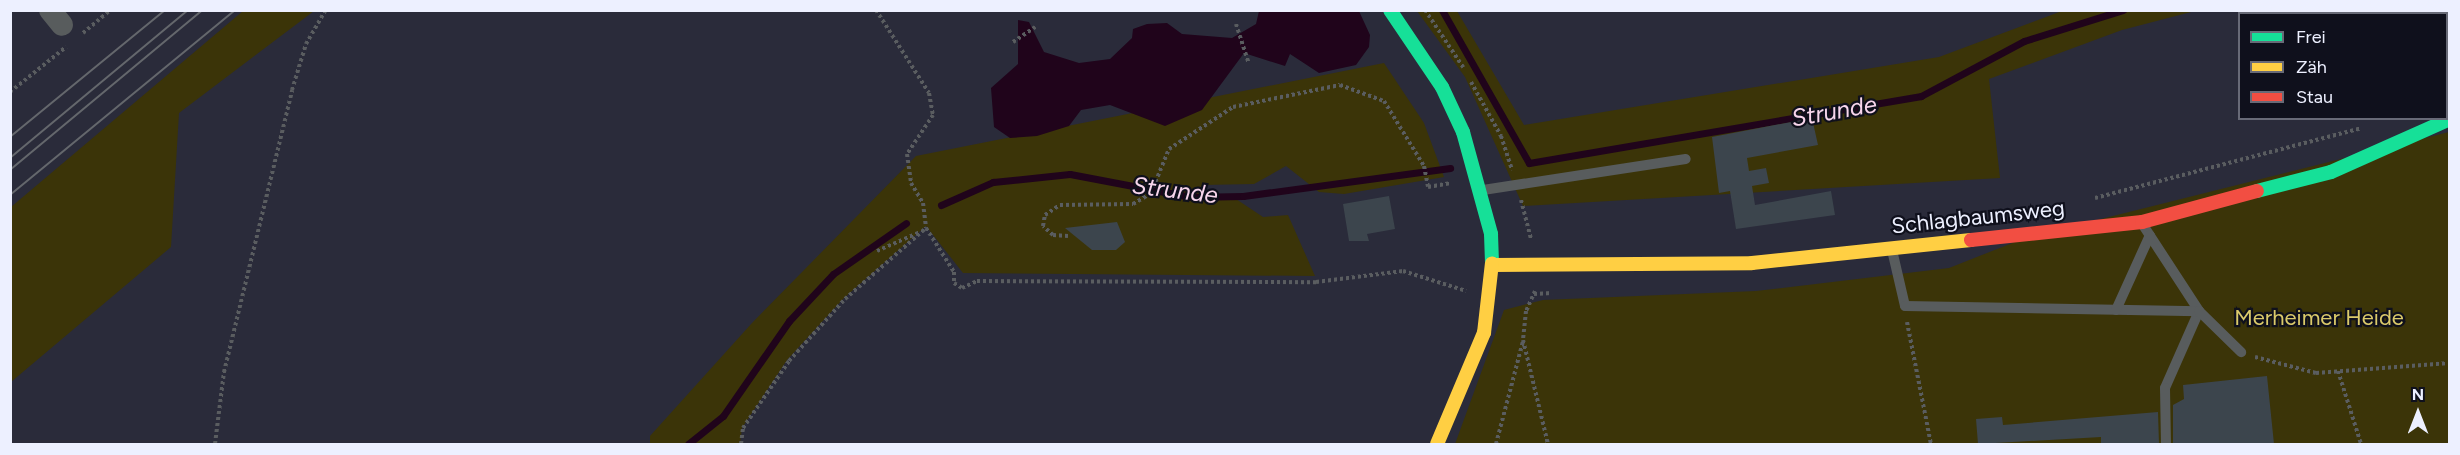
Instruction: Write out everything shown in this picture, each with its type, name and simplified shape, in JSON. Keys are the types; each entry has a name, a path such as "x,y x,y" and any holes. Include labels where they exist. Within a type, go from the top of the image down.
{"main road":[{"path":"1390,10 1442,87 1483,190 1493,266 1478,355 1437,444"},
{"name":"Schlagbaumsweg","path":"1493,266 1752,262 2142,222 2331,172 2448,120"}],"lane":[{"path":"1483,190 1686,159"},
{"path":"2142,222 2199,311 2241,352"},
{"path":"2116,310 2150,235"},
{"path":"1892,246 1905,306 2199,311"},
{"path":"2166,444 2165,388 2199,311"}],"path":[{"path":"10,92 110,10"},
{"path":"215,444 224,372 290,100 306,44 327,10"},
{"path":"741,444 743,428 789,361 845,299 924,230 926,220 907,154 933,115 929,93 876,10"},
{"path":"1236,24 1248,62"},
{"path":"1013,42 1035,27"},
{"path":"1068,236 1053,235 1042,226 1045,215 1060,205 1133,204 1151,193 1169,149 1233,107 1340,85 1384,101 1424,166 1428,187 1448,183"},
{"path":"2090,200 2374,124"},
{"path":"877,251 924,230"},
{"path":"924,230 954,272 954,283 962,288 977,281 1316,282 1403,271 1469,292 1468,299"},
{"path":"1905,306 1931,444"},
{"path":"1496,444 1523,340 1526,311"},
{"path":"1523,340 1548,444"},
{"path":"2241,352 2316,373 2450,363"},
{"path":"2338,371 2361,444"}],"green space":[{"path":"243,11 314,11 179,113 171,247 11,382 11,207"},
{"path":"1417,11 1457,11 1524,125 1939,57 2062,11 2195,11 2122,30 1989,79 2000,178 1523,206 1465,77"},
{"path":"1384,63 1424,123 1444,177 1344,194 1319,192 1286,166 1254,184 1202,185 1205,196 1236,199 1263,217 1288,215 1315,276 963,273 926,226 844,298 787,360 742,428 740,444 650,444 650,436 752,323 916,156"},
{"name":"Merheimer Heide","path":"2449,132 2449,444 1455,444 1504,310 1543,300 1756,291 1949,268 2025,238"}],"shaded area":[{"path":"1259,11 1359,11 1370,35 1369,47 1356,65 1319,73 1290,54 1285,66 1244,53 1202,110 1165,126 1110,105 1081,110 1069,126 1037,136 1010,138 994,127 991,88 1018,64 1018,20 1029,22 1044,52 1079,63 1110,59 1132,38 1133,29 1147,24 1167,23 1182,34 1232,38 1256,24"}],"building":[{"path":"1812,118 1818,145 1747,158 1749,171 1766,168 1769,183 1752,186 1755,205 1831,191 1835,215 1736,229 1730,191 1719,193 1712,137"},
{"path":"1389,196 1395,229 1367,234 1369,241 1349,241 1343,204"},
{"path":"1117,222 1125,242 1116,250 1092,250 1065,228"},
{"path":"2267,376 2274,444 2173,444 2173,405 2184,399 2183,385"},
{"path":"2158,412 2159,444 2101,444 2101,437 1978,444 1976,419 2002,417 2003,425"}],"waterway":[{"name":"Strunde","path":"1442,10 1529,163 1921,96 2024,41 2123,10"},
{"name":"Strunde","path":"941,205 993,182 1070,174 1191,197 1243,196 1450,168"},
{"name":"Strunde","path":"688,444 723,416 789,321 833,274 906,223"}],"tram line":[{"path":"10,137 165,10"},
{"path":"10,158 188,10"},
{"path":"10,170 203,10"},
{"path":"10,195 235,10"}],"traffic: fast":[{"path":"1390,10 1442,87 1463,132 1491,234 1492,263"},
{"path":"2257,191 2331,172 2448,120"}],"traffic: slow":[{"path":"1493,265 1752,263 1971,240"},
{"path":"1437,444 1484,333 1492,263"}],"traffic: jam":[{"path":"1971,240 2142,222 2257,191"}]}
